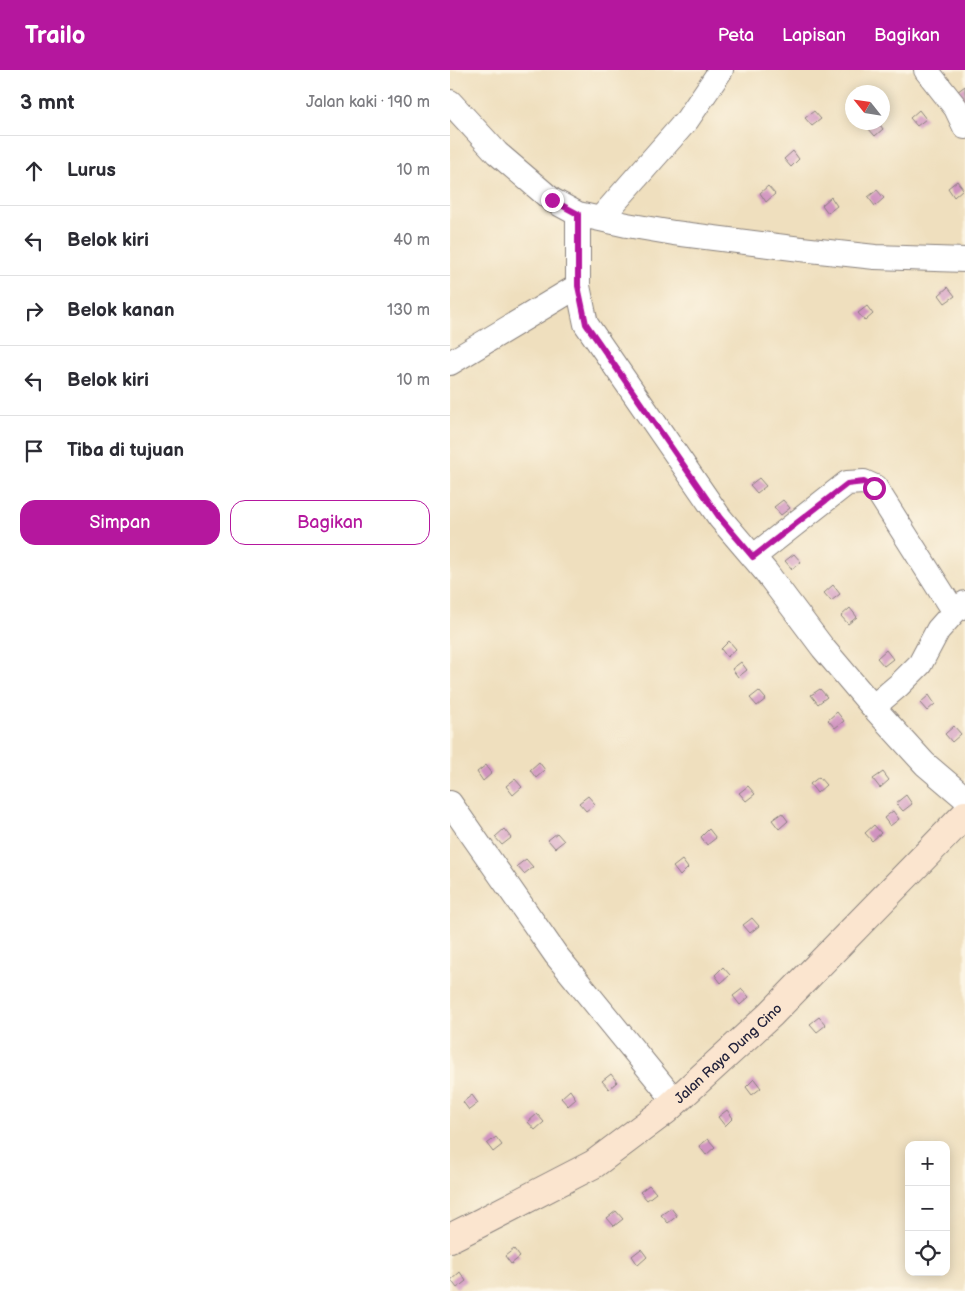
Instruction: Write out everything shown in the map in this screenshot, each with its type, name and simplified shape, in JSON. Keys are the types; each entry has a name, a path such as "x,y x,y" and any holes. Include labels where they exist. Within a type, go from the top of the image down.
{"street":[{"path":"721,70 687,120 589,216 578,286 586,324 720,518 766,572 823,648 925,764 965,798"},
{"path":"926,70 956,108 965,127"},
{"path":"450,102 497,153 552,200 589,216 674,233 801,249 875,257 965,260"},
{"path":"450,363 578,286"},
{"path":"753,557 847,484 864,482 874,488 960,607 938,630 920,664 873,707"},
{"path":"450,803 556,954 675,1101"},
{"name":"Jalan Raya Dung Cino","path":"450,1238 594,1164 666,1110 770,1015 965,815"}],"building":[{"path":"965,86 965,100 964,101 957,92"},
{"path":"919,110 926,119 917,126 910,118"},
{"path":"814,111 821,119 812,126 805,118"},
{"path":"870,130 882,130 875,136"},
{"path":"793,151 799,159 791,167 784,159"},
{"path":"957,181 963,189 954,197 948,188"},
{"path":"768,186 775,194 766,202 760,193"},
{"path":"877,190 884,198 875,206 868,197"},
{"path":"831,197 837,206 828,213 822,205"},
{"path":"948,287 955,296 945,303 939,295"},
{"path":"867,306 873,314 865,321 858,313"},
{"path":"759,478 766,486 757,493 750,485"},
{"path":"783,500 790,508 781,515 774,507"},
{"path":"794,554 801,562 792,569 785,561"},
{"path":"833,585 840,594 831,601 824,593"},
{"path":"850,608 857,617 848,624 841,616"},
{"path":"729,641 736,649 727,657 721,649"},
{"path":"886,650 893,659 884,666 877,658"},
{"path":"741,662 747,670 738,677 732,669"},
{"path":"820,689 827,697 818,704 811,695"},
{"path":"759,691 766,699 757,706 750,698"},
{"path":"929,695 935,704 927,711 920,703"},
{"path":"837,712 844,721 835,728 828,720"},
{"path":"954,726 961,734 952,742 945,734"},
{"path":"539,762 545,770 536,778 530,770"},
{"path":"486,765 492,773 483,781 477,772"},
{"path":"883,772 889,780 880,788 873,779"},
{"path":"819,777 826,785 817,793 810,784"},
{"path":"515,779 522,787 513,795 506,786"},
{"path":"748,786 755,794 746,801 739,793"},
{"path":"906,795 912,804 903,811 896,803"},
{"path":"588,796 595,804 586,811 579,803"},
{"path":"893,811 899,819 890,826 884,818"},
{"path":"782,813 788,821 779,829 772,820"},
{"path":"874,825 881,833 872,841 865,833"},
{"path":"504,829 511,838 502,845 495,837"},
{"path":"709,829 716,838 707,845 701,837"},
{"path":"557,833 564,841 555,848 548,840"},
{"path":"526,859 533,867 524,874 517,866"},
{"path":"682,860 688,868 680,876 673,867"},
{"path":"752,918 759,926 750,933 743,925"},
{"path":"723,967 730,975 721,983 715,975"},
{"path":"742,989 749,997 740,1005 733,996"},
{"path":"819,1017 826,1025 817,1032 810,1024"},
{"path":"611,1074 617,1082 609,1089 602,1081"},
{"path":"754,1079 761,1088 752,1095 746,1087"},
{"path":"570,1090 576,1099 568,1106 561,1098"},
{"path":"472,1095 478,1103 469,1110 463,1102"},
{"path":"727,1110 733,1118 725,1126 718,1117"},
{"path":"537,1114 544,1122 535,1130 528,1122"},
{"path":"496,1137 502,1145 493,1152 487,1144"},
{"path":"708,1139 715,1147 706,1155 699,1146"},
{"path":"649,1185 656,1193 647,1200 640,1192"},
{"path":"671,1208 677,1216 668,1223 661,1215"},
{"path":"616,1211 623,1219 614,1226 607,1218"},
{"path":"514,1249 520,1257 511,1264 505,1256"},
{"path":"641,1249 647,1257 638,1265 632,1256"},
{"path":"460,1272 466,1281 457,1288 451,1280"}],"route":[{"path":"552,200 578,214 578,286 586,324 720,518 753,557 847,484 864,482 874,488"}]}
